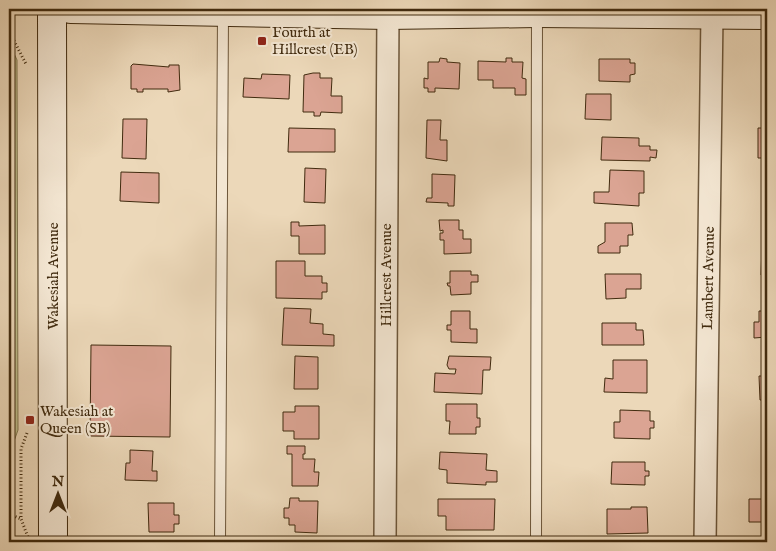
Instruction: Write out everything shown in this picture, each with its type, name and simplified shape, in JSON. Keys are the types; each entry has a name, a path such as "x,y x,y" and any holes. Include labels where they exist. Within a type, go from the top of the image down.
{"street":[{"name":"Wakesiah Avenue","path":"52,9 53,542"},
{"path":"71,9 223,13 388,12 767,15"},
{"name":"Hillcrest Avenue","path":"385,542 388,12"},
{"name":"Lambert Avenue","path":"705,542 712,14"}],"lane":[{"path":"220,542 223,13"},
{"path":"536,542 537,13"}],"path":[{"path":"9,514 21,519"}],"shaded area":[{"path":"9,43 17,60 18,430 9,455"}],"building":[{"path":"440,58 447,59 447,62 460,63 459,89 435,88 435,92 428,92 428,88 424,88 424,78 428,79 428,62 439,62"},
{"path":"506,58 512,58 512,62 523,62 522,78 526,79 526,95 515,95 515,88 493,88 493,80 478,80 478,61 506,62"},
{"path":"599,59 630,59 630,63 635,63 635,74 630,75 630,82 599,81"},
{"path":"133,64 169,67 169,65 179,65 180,90 168,92 168,89 143,89 143,92 137,92 137,89 131,89 131,66"},
{"path":"320,73 320,78 332,78 331,96 342,96 342,113 321,112 320,116 314,116 314,112 303,112 304,75"},
{"path":"262,74 290,75 289,99 243,97 244,78 261,79"},
{"path":"586,94 611,94 611,120 585,119"},
{"path":"123,119 147,119 146,159 122,158"},
{"path":"427,120 441,120 440,140 447,140 447,161 426,158"},
{"path":"289,128 335,129 335,152 288,152"},
{"path":"758,128 767,128 767,158 758,158"},
{"path":"602,137 639,138 639,146 650,146 650,150 657,150 656,158 650,157 650,161 601,160"},
{"path":"305,168 326,169 325,203 304,202"},
{"path":"610,170 644,171 644,193 639,193 639,206 594,203 594,192 609,192"},
{"path":"121,172 159,173 159,203 120,201"},
{"path":"432,174 455,175 454,206 448,206 448,203 426,202 427,198 432,198"},
{"path":"439,220 459,220 459,230 463,230 463,239 471,239 471,253 444,254 444,240 440,240 440,233 443,233 443,230 440,231"},
{"path":"291,222 299,222 299,226 325,225 325,254 299,254 299,236 291,236"},
{"path":"605,223 632,223 633,235 628,235 628,246 620,246 620,253 598,253 598,246 605,242"},
{"path":"762,246 767,247 767,276 761,275"},
{"path":"276,261 305,261 305,276 322,276 322,283 327,283 327,292 322,292 322,299 276,298"},
{"path":"450,271 471,271 471,275 478,275 478,282 471,282 471,294 451,295 450,286 447,283 450,283"},
{"path":"605,274 641,274 641,289 626,289 626,298 606,299"},
{"path":"284,308 311,309 310,323 323,324 323,334 334,335 334,346 282,345"},
{"path":"451,311 470,311 470,329 477,329 477,343 451,342 451,330 447,330 447,325 451,325"},
{"path":"759,311 767,311 767,337 754,338 754,322 759,322"},
{"path":"602,323 636,323 636,330 643,330 644,345 602,345"},
{"path":"91,345 171,346 170,437 90,436"},
{"path":"295,356 318,357 318,389 294,389"},
{"path":"449,356 491,357 490,370 483,370 482,394 434,392 435,373 455,374 456,369 449,369 447,365"},
{"path":"613,360 647,360 647,393 604,392 605,378 613,379"},
{"path":"759,376 767,376 767,400 760,400"},
{"path":"446,404 477,404 477,418 480,418 480,427 476,427 476,434 449,434 450,421 446,421"},
{"path":"295,406 319,406 319,439 294,439 294,431 283,431 283,412 295,412"},
{"path":"620,410 650,411 650,421 654,421 654,428 650,428 650,439 614,438 614,422 620,422"},
{"path":"287,446 305,446 303,459 315,459 314,472 319,472 318,486 292,486 292,454 287,454"},
{"path":"130,450 153,451 152,471 157,471 157,481 125,480 126,463 130,463"},
{"path":"440,452 487,454 486,470 497,471 497,482 486,482 486,485 447,483 447,470 439,469"},
{"path":"612,462 645,462 645,471 649,471 649,476 645,476 645,485 611,484"},
{"path":"767,486 767,522 749,522 749,499 766,499"},
{"path":"290,498 299,498 299,501 318,501 317,533 295,532 295,525 289,525 289,518 284,518 284,508 289,508"},
{"path":"438,499 495,499 494,530 446,530 446,516 438,516"},
{"path":"148,503 174,503 174,515 179,515 179,524 174,524 174,532 149,532"},
{"path":"631,507 647,507 648,533 607,534 607,509 631,509"},
{"path":"323,539 323,542 282,542 282,540"}],"place":[{"name":"Fourth at Hillcrest (EB)","path":"262,41"},
{"name":"Wakesiah at Queen (SB)","path":"30,420"}]}
